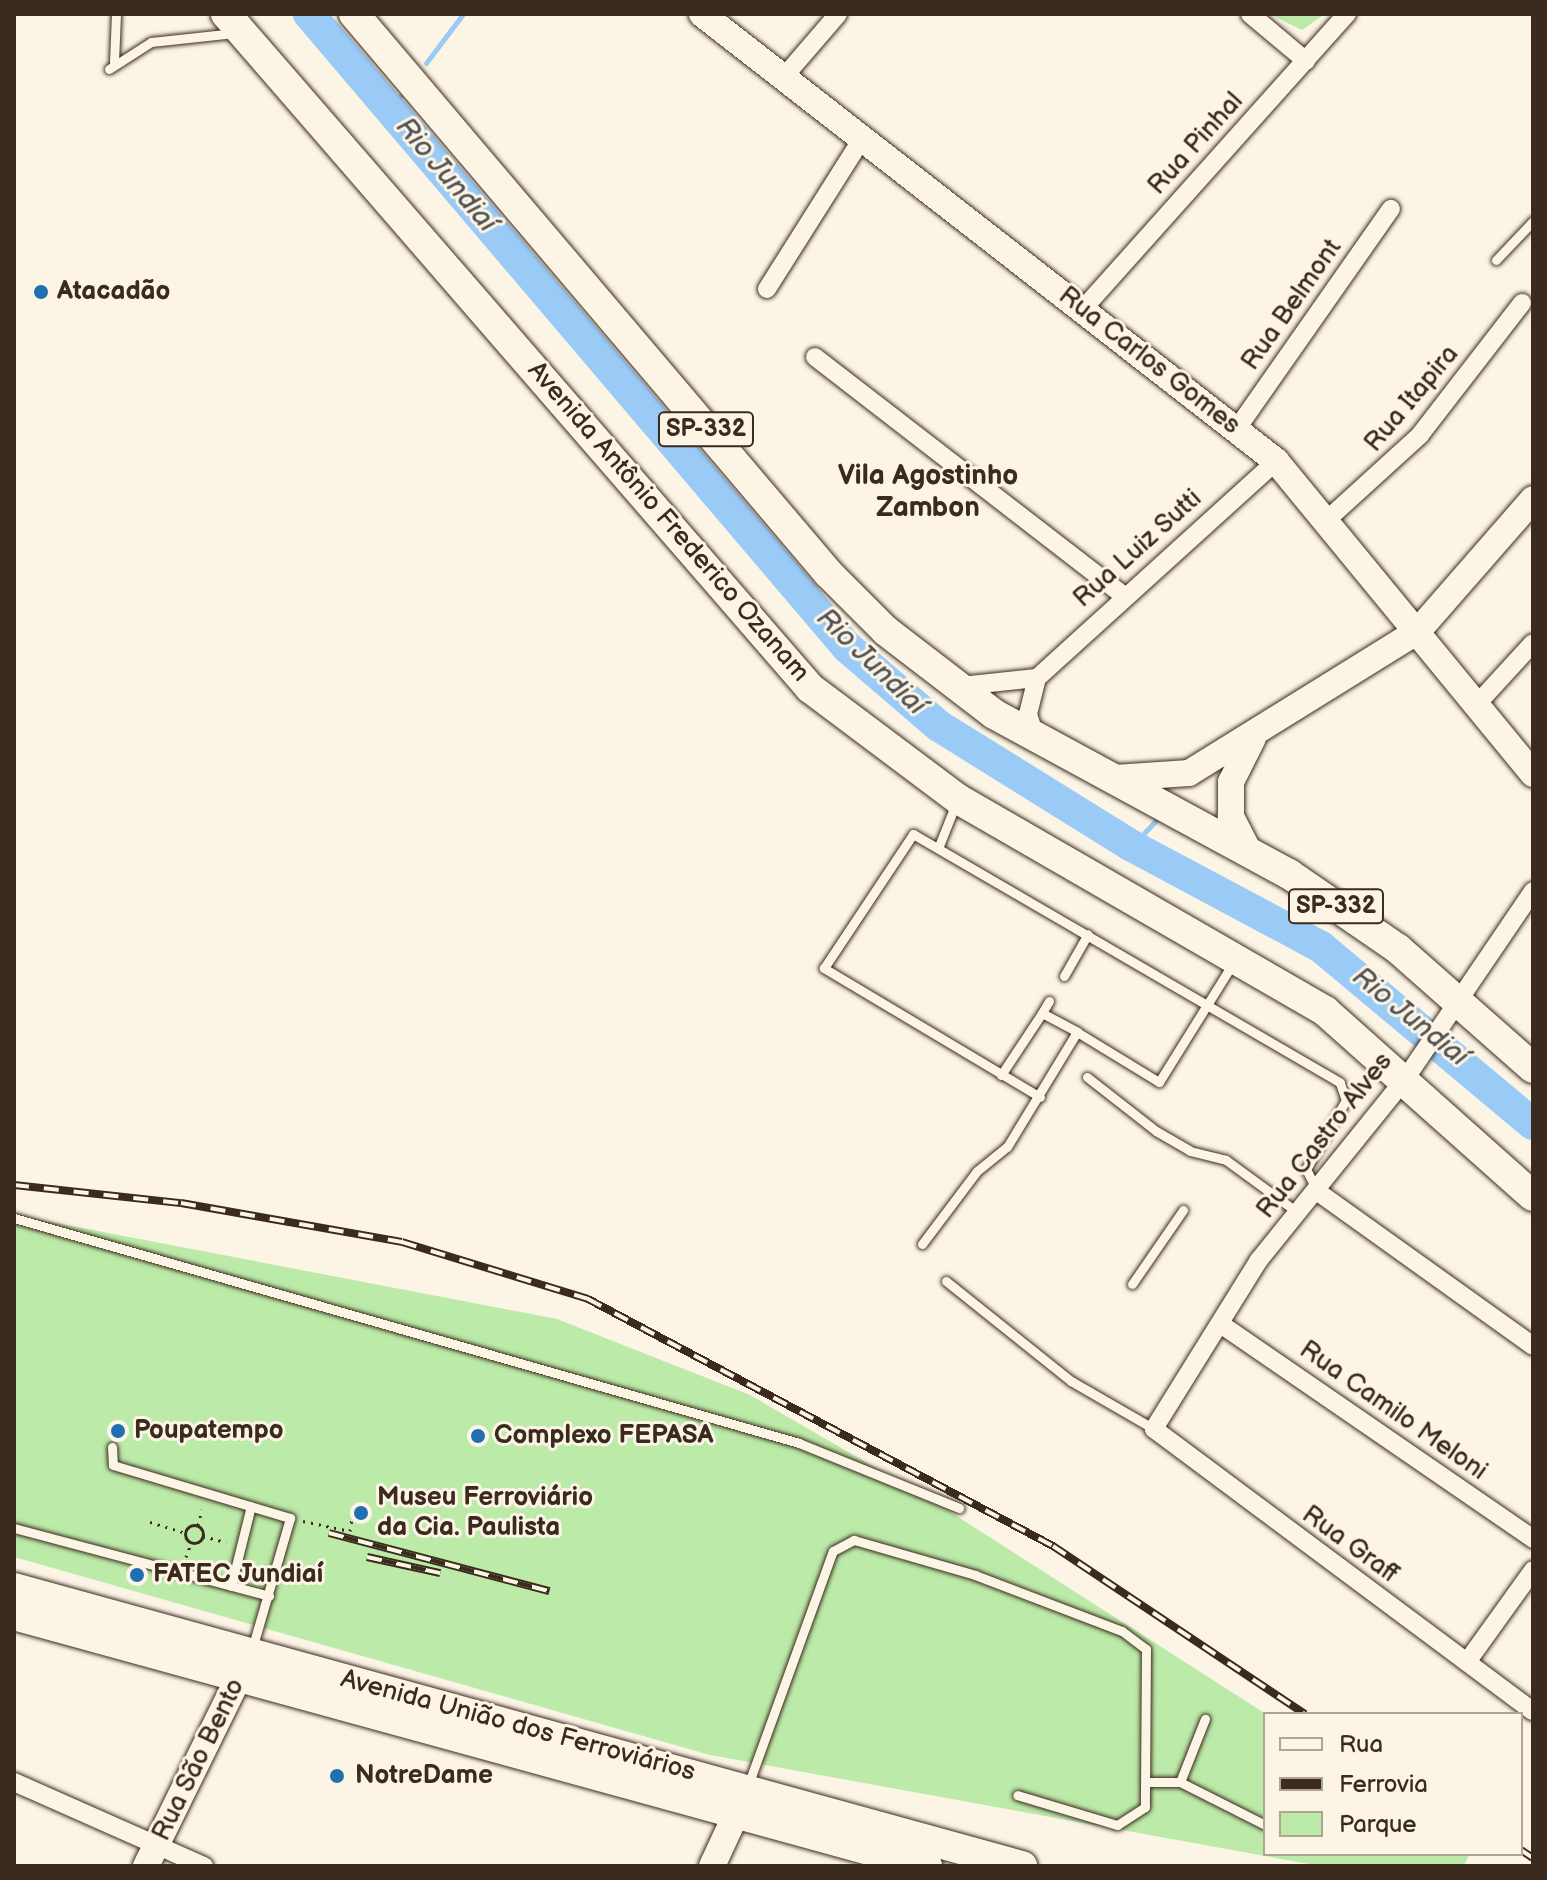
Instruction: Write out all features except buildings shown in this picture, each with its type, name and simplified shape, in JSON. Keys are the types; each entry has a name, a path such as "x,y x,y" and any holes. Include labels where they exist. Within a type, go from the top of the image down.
{"main road":[{"name":"SP-332","path":"354,14 828,573 952,685 1035,736 1247,848 1533,1068"},
{"name":"Rua Carlos Gomes","path":"715,18 783,78 1276,461 1330,517 1533,774"},
{"name":"Avenida Antônio Frederico Ozanam","path":"234,22 296,88 766,641 879,745 958,799 1237,957 1325,1011 1410,1072 1533,1196"},
{"path":"1115,778 1168,780 1202,765 1253,738 1418,631 1533,499"},
{"path":"1231,816 1231,782 1253,738"},
{"path":"1202,765 1247,848"},
{"name":"Avenida União dos Ferroviários","path":"14,1588 245,1665 741,1801 1022,1866"},
{"name":"Avenida União dos Ferroviários","path":"14,1615 245,1665"},
{"name":"Rua São Bento","path":"152,1855 245,1665"},
{"path":"712,1866 741,1801"},
{"name":"Avenida União dos Ferroviários","path":"741,1801 927,1866"}],"street":[{"path":"783,78 838,14"},
{"path":"1250,14 1306,61"},
{"name":"Rua Pinhal","path":"1083,309 1347,14"},
{"path":"767,289 862,139"},
{"name":"Rua Belmont","path":"1236,430 1391,209"},
{"name":"Rua Itapira","path":"1330,517 1420,435 1522,303"},
{"path":"815,357 1124,596"},
{"name":"Rua Luiz Sutti","path":"1037,678 1276,461"},
{"path":"1478,703 1533,643"},
{"path":"952,685 994,688 1037,678 1028,714 1035,736"},
{"name":"Rua Castro Alves","path":"1156,1421 1222,1325 1259,1260 1301,1215 1410,1072 1533,891"},
{"path":"1318,1192 1533,1346"},
{"name":"Rua Camilo Meloni","path":"1222,1325 1533,1539"},
{"name":"Rua Graff","path":"1156,1421 1533,1711"},
{"path":"1467,1662 1533,1570"},
{"path":"14,1782 152,1855 204,1866"}],"lane":[{"path":"116,14 111,66 151,42 234,22"},
{"path":"1496,260 1533,221"},
{"path":"939,846 958,799"},
{"path":"1040,1097 824,968 907,838 919,834 1208,1004 1347,1090 1306,1169 1318,1192"},
{"path":"1064,976 1088,934"},
{"path":"1042,1013 1159,1082 1237,957"},
{"path":"1001,1075 1049,1001"},
{"path":"922,1244 1040,1097 1077,1032"},
{"path":"1087,1077 1156,1131 1190,1151 1226,1160 1301,1215"},
{"path":"1132,1284 1183,1210"},
{"path":"14,1218 799,1443 959,1508"},
{"path":"946,1281 1071,1381 1156,1421"},
{"path":"112,1447 113,1465 290,1518 269,1596 245,1665"},
{"path":"231,1586 251,1506"},
{"path":"14,1528 269,1596"},
{"path":"741,1801 833,1551 854,1540 975,1575 1136,1638 1150,1660 1150,1782 1145,1807 1117,1825 1017,1795"},
{"path":"1180,1782 1205,1719"},
{"path":"1150,1782 1180,1782 1263,1824"}],"path":[{"path":"202,1509 198,1525 203,1536"},
{"path":"290,1518 350,1531 352,1518"},
{"path":"150,1522 185,1533 191,1543"},
{"path":"185,1533 198,1525"},
{"path":"186,1557 191,1543 203,1536 226,1542"}],"green space":[{"path":"1269,14 1325,14 1302,30"},
{"name":"Complexo FEPASA","path":"14,1215 557,1319 750,1395 933,1501 1263,1712 1263,1856 710,1755 14,1557"},
{"name":"Complexo FEPASA","path":"1265,1856 1469,1856 1464,1866 1320,1866"}],"waterway":[{"name":"Rio Jundiaí","path":"309,14 847,647 939,726 1132,846 1321,947 1533,1124"},
{"path":"426,63 463,14"},
{"path":"390,110 400,96"},
{"path":"1132,846 1157,819"}],"railway":[{"path":"14,1185 181,1203 402,1242 588,1299 1053,1546 1302,1712"},
{"path":"329,1533 549,1591"},
{"path":"367,1557 440,1573"},
{"path":"1523,1851 1533,1858"}],"place":[{"name":"Atacadão","path":"41,292"},
{"name":"Poupatempo","path":"118,1431"},
{"name":"Complexo FEPASA","path":"478,1436"},
{"name":"Museu Ferroviário da Cia. Paulista","path":"361,1513"},
{"name":"FATEC Jundiaí","path":"137,1575"},
{"name":"NotreDame","path":"337,1776"}],"district":[{"name":"Vila Agostinho Zambon","path":"928,492"}]}
